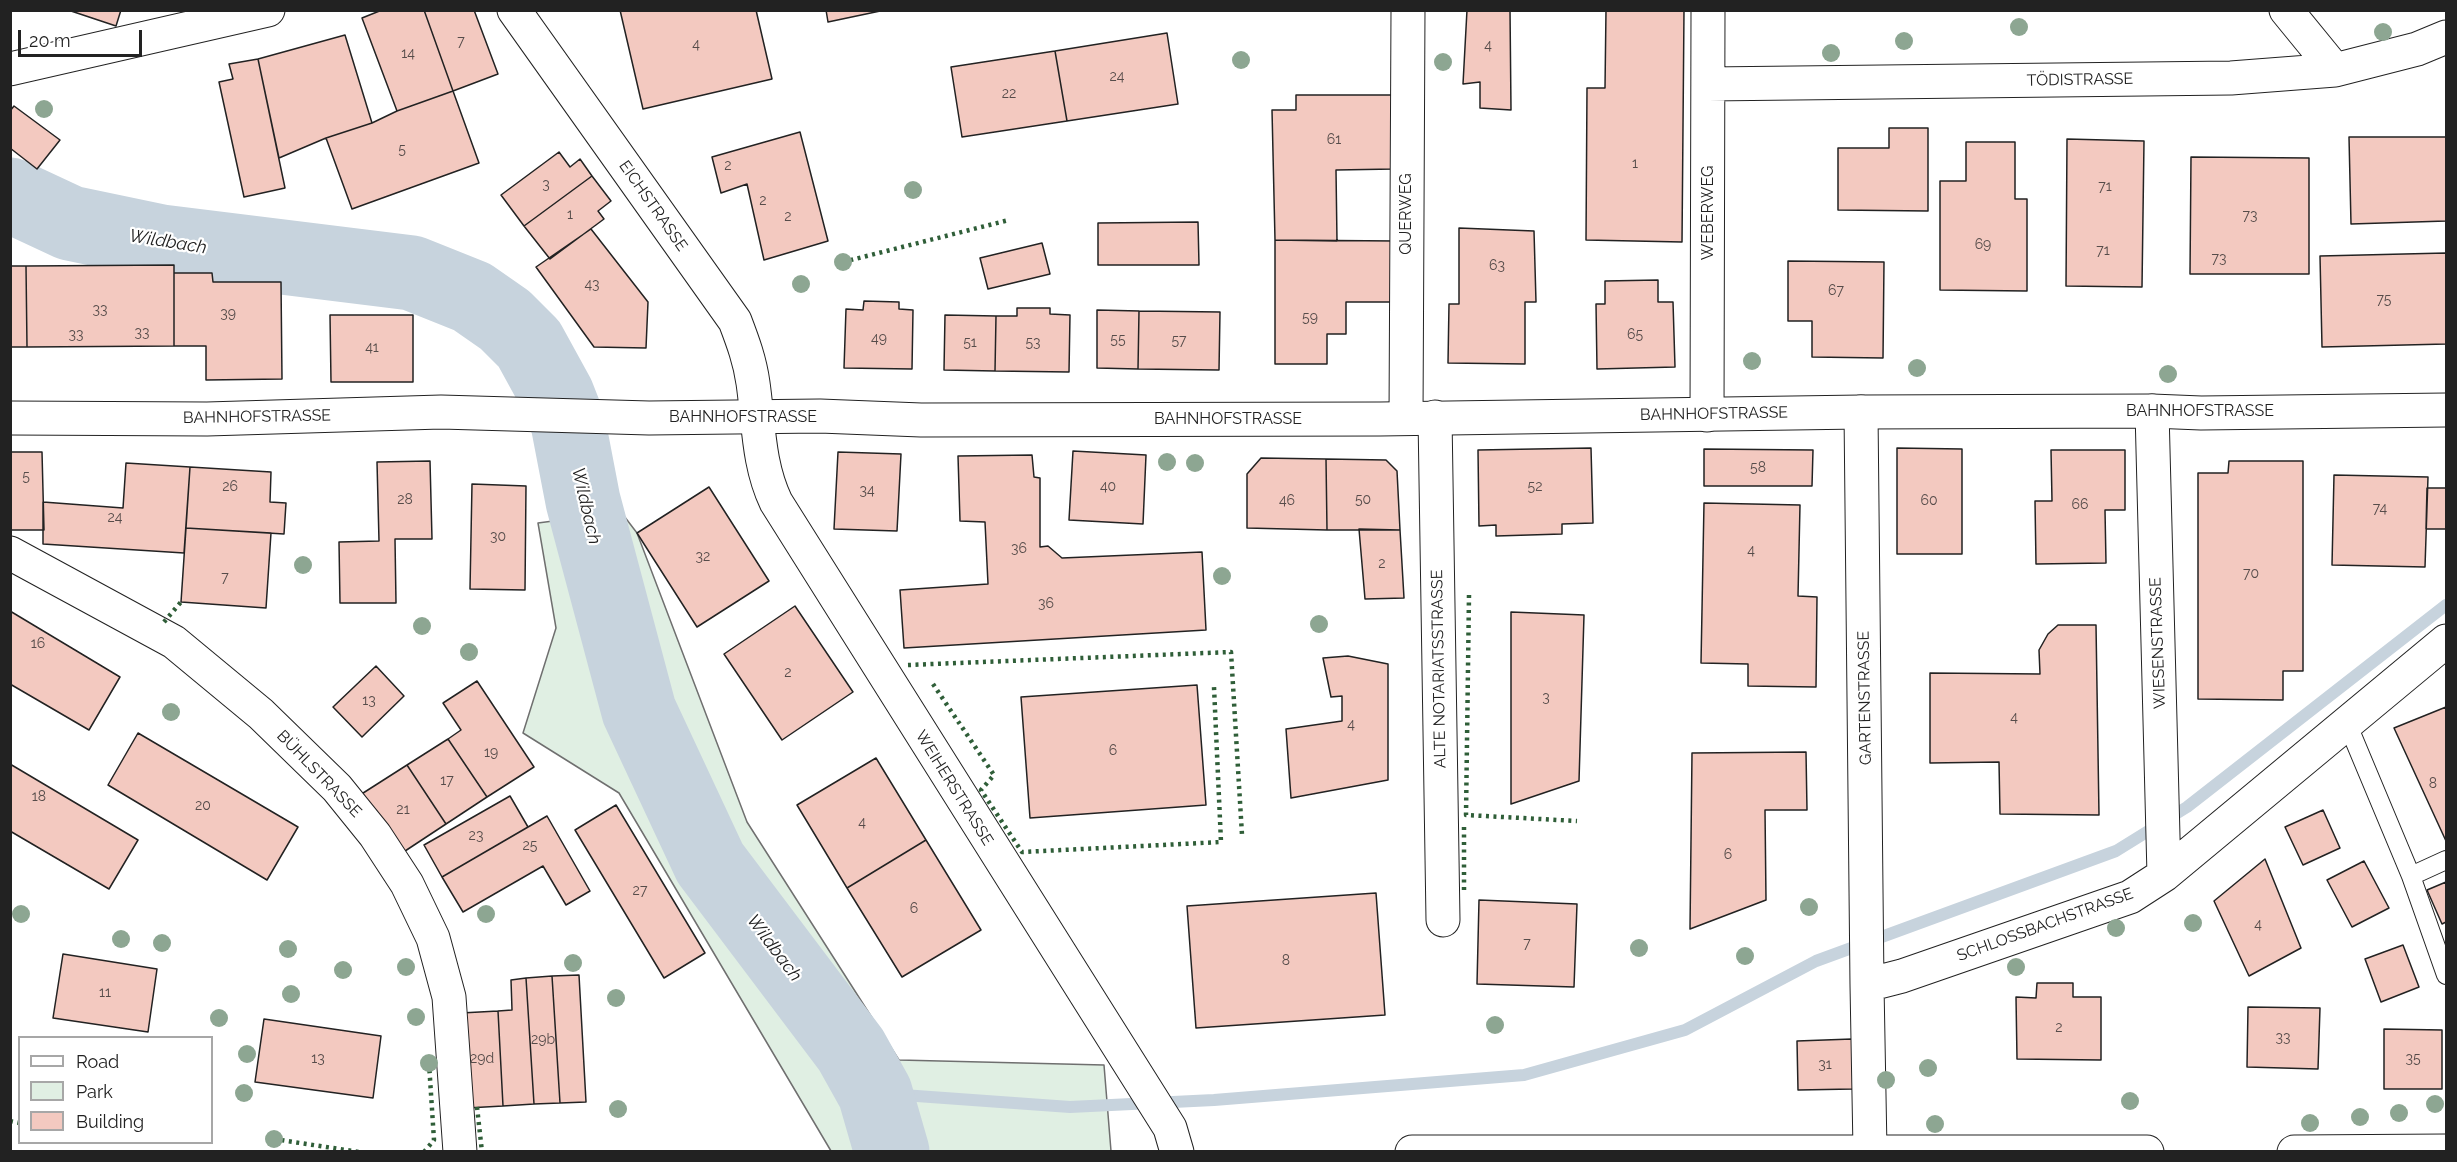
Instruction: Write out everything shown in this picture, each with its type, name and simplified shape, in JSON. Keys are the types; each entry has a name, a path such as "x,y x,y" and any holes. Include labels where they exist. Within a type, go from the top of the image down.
{"street":[{"path":"10,69 268,10"},
{"name":"EICHSTRASSE","path":"514,10 735,321 748,357 757,416"},
{"name":"QUERWEG","path":"1408,10 1421,417"},
{"name":"WEBERWEG","path":"1707,415 1708,10"},
{"path":"2286,10 2335,70"},
{"name":"TÖDISTRASSE","path":"1708,84 2231,78 2335,70 2417,49 2446,37"},
{"name":"BAHNHOFSTRASSE","path":"10,418 166,419 525,413 921,420 1861,412 2152,411 2201,413 2446,410"},
{"name":"WIESENSTRASSE","path":"2152,411 2163,860"},
{"name":"GARTENSTRASSE","path":"1861,412 1867,974"},
{"name":"WEIHERSTRASSE","path":"757,416 762,468 776,502 1133,1070 1173,1140"},
{"name":"ALTE NOTARIATSSTRASSE","path":"1421,417 1443,920"},
{"name":"BÜHLSTRASSE","path":"10,553 174,642 261,714 337,788 375,835 407,884 433,938 449,997 460,1152"},
{"name":"SCHLOSSBACHSTRASSE","path":"1867,974 1902,976 2130,897 2163,860 2347,723 2446,641"},
{"path":"1858,1151 1867,974"},
{"path":"2295,1152 2446,1151"},
{"path":"1412,1152 2147,1152"}],"lane":[{"path":"2347,723 2411,876 2446,975"},
{"path":"2411,876 2446,860"}],"green space":[{"path":"621,512 637,533 747,822 899,1060 1104,1065 1111,1151 831,1151 619,793 523,733 556,628 538,523"}],"building":[{"path":"68,10 121,10 116,26"},
{"path":"382,10 424,10 453,91 397,111 362,18"},
{"path":"424,10 474,10 498,74 453,91"},
{"path":"620,10 756,10 772,79 643,109"},
{"path":"826,10 885,10 828,22"},
{"path":"1467,10 1510,10 1511,110 1480,108 1480,82 1463,84"},
{"path":"1606,10 1684,10 1682,242 1586,240 1587,88 1605,88"},
{"path":"1167,33 1178,104 1067,121 1055,51"},
{"path":"345,35 372,123 326,138 279,158 258,59"},
{"path":"1055,51 1067,121 962,137 951,67"},
{"path":"258,59 285,188 244,197 219,82 233,79 229,64"},
{"path":"453,91 479,163 352,209 326,138 372,123 397,111"},
{"path":"1296,95 1394,95 1394,169 1336,170 1337,241 1275,240 1272,110 1296,110"},
{"path":"14,106 60,140 37,169 10,148 10,111"},
{"path":"1889,128 1928,128 1928,211 1838,210 1838,148 1889,148"},
{"path":"800,132 828,241 764,260 747,184 721,193 712,157"},
{"path":"2349,137 2446,137 2446,221 2351,224"},
{"path":"2067,139 2144,141 2142,287 2066,286"},
{"path":"1966,142 2015,142 2015,199 2027,199 2027,291 1940,290 1940,181 1966,181"},
{"path":"559,152 570,167 580,159 592,176 524,226 501,195"},
{"path":"2191,157 2309,158 2309,274 2190,274"},
{"path":"592,176 611,201 598,211 604,219 550,259 524,226"},
{"path":"1198,222 1199,265 1098,265 1098,223"},
{"path":"1459,228 1534,231 1536,302 1525,302 1525,364 1448,363 1449,304 1459,304"},
{"path":"591,229 648,302 646,348 594,347 536,267"},
{"path":"1275,240 1396,241 1395,302 1346,302 1346,334 1327,334 1327,364 1275,364"},
{"path":"1042,243 1050,274 988,289 980,258"},
{"path":"2446,253 2446,344 2322,347 2320,256"},
{"path":"1788,261 1884,262 1883,358 1812,357 1812,321 1788,321"},
{"path":"174,265 174,346 27,347 26,266"},
{"path":"10,266 26,266 27,347 10,347"},
{"path":"174,273 212,273 213,282 281,282 282,379 206,380 206,346 174,346"},
{"path":"1658,280 1658,302 1673,302 1675,367 1597,369 1596,304 1605,304 1605,281"},
{"path":"864,301 899,302 899,309 913,310 912,369 844,368 846,309 863,310"},
{"path":"1017,308 1050,308 1050,314 1070,315 1069,372 995,371 996,316 1017,316"},
{"path":"1097,310 1139,311 1138,369 1097,368"},
{"path":"1139,311 1220,312 1219,370 1138,369"},
{"path":"330,315 413,315 413,382 331,382"},
{"path":"945,315 996,316 995,371 944,370"},
{"path":"1591,448 1593,523 1562,524 1562,534 1496,536 1496,525 1479,526 1478,450"},
{"path":"1897,448 1962,449 1962,554 1897,554"},
{"path":"1704,449 1813,450 1812,486 1704,486"},
{"path":"2051,450 2125,450 2125,510 2105,510 2106,563 2036,564 2035,501 2052,501"},
{"path":"1073,451 1146,455 1143,524 1069,520"},
{"path":"10,452 42,452 44,530 10,530"},
{"path":"838,452 901,454 897,531 834,529"},
{"path":"1032,455 1034,477 1040,478 1040,547 1048,546 1062,558 1202,552 1206,630 904,648 900,590 988,584 985,522 960,521 958,456"},
{"path":"1261,458 1326,459 1327,530 1247,528 1247,474"},
{"path":"1326,459 1386,460 1397,471 1400,530 1327,530"},
{"path":"430,461 432,539 395,539 396,603 340,603 339,542 379,541 377,462"},
{"path":"2229,461 2303,461 2303,671 2283,671 2283,700 2198,699 2198,473 2228,473"},
{"path":"126,463 190,467 184,553 43,544 43,502 123,508"},
{"path":"190,467 271,472 270,502 286,503 284,534 186,528"},
{"path":"2334,475 2428,477 2425,567 2332,565"},
{"path":"472,484 526,486 525,590 470,589"},
{"path":"709,487 769,581 697,627 637,533"},
{"path":"2427,488 2446,488 2446,529 2426,529"},
{"path":"1704,503 1800,505 1798,596 1817,597 1816,687 1748,686 1748,664 1701,663"},
{"path":"186,528 271,533 266,608 181,602"},
{"path":"1359,529 1400,530 1404,598 1365,599"},
{"path":"795,606 853,692 782,740 724,654"},
{"path":"10,611 120,677 89,730 10,684"},
{"path":"1511,612 1584,615 1579,781 1511,804"},
{"path":"2058,625 2096,625 2099,815 2000,814 1999,762 1930,763 1930,673 2040,674 2039,650 2048,634"},
{"path":"1348,656 1388,664 1388,780 1291,798 1286,729 1342,721 1342,696 1331,697 1323,658"},
{"path":"376,666 404,696 362,737 333,707"},
{"path":"477,681 534,767 487,797 448,739 461,730 443,703"},
{"path":"1197,685 1206,805 1030,818 1021,697"},
{"path":"2446,707 2446,841 2394,728"},
{"path":"138,733 298,827 267,880 108,785"},
{"path":"448,739 487,797 446,824 407,765"},
{"path":"1806,752 1807,810 1765,810 1766,900 1690,929 1692,753"},
{"path":"876,758 926,840 847,888 797,805"},
{"path":"10,764 138,840 109,889 10,831"},
{"path":"407,765 446,824 399,855 360,795"},
{"path":"510,796 528,827 442,877 424,845"},
{"path":"616,805 705,953 664,978 575,830"},
{"path":"2323,810 2340,848 2303,865 2285,827"},
{"path":"547,816 590,891 566,905 543,866 463,912 442,877"},
{"path":"926,840 981,930 902,977 847,888"},
{"path":"2265,859 2301,948 2249,976 2214,901"},
{"path":"2364,861 2389,908 2352,927 2327,880"},
{"path":"2446,882 2446,922 2442,924 2427,890"},
{"path":"1376,893 1385,1015 1196,1028 1187,906"},
{"path":"1479,900 1577,904 1574,987 1477,984"},
{"path":"2403,945 2419,987 2381,1002 2365,959"},
{"path":"63,954 157,969 148,1032 53,1018"},
{"path":"579,975 586,1102 560,1103 552,976"},
{"path":"552,976 560,1103 534,1104 526,978"},
{"path":"526,978 534,1104 503,1106 498,1011 512,1010 511,980"},
{"path":"2037,983 2073,983 2073,997 2101,997 2101,1060 2017,1059 2016,997 2036,998"},
{"path":"2248,1007 2320,1008 2318,1069 2247,1067"},
{"path":"498,1011 503,1106 467,1108 461,1013"},
{"path":"264,1019 381,1036 373,1098 255,1082"},
{"path":"2384,1029 2442,1030 2442,1089 2384,1089"},
{"path":"1852,1039 1853,1089 1798,1090 1797,1041"}],"waterway":[{"name":"Wildbach","path":"10,195 70,223 161,242 412,273 472,297 505,320 529,344 557,395 568,423 583,501 639,711 710,863 851,1050 875,1093 892,1152"},
{"path":"875,1093 1070,1107 1214,1100 1524,1075 1685,1030 1816,961 2116,851 2187,807 2446,605"}],"hedge":[{"path":"843,262 1009,220"},
{"path":"1469,595 1466,815 1577,821"},
{"path":"164,622 181,602"},
{"path":"908,665 1231,652 1242,835"},
{"path":"933,684 994,775 981,790 1022,852 1221,842 1214,687"},
{"path":"1464,827 1464,894"},
{"path":"424,1152 434,1140 429,1063"},
{"path":"477,1107 482,1152"},
{"path":"10,1121 18,1123"},
{"path":"274,1139 359,1152"}]}
